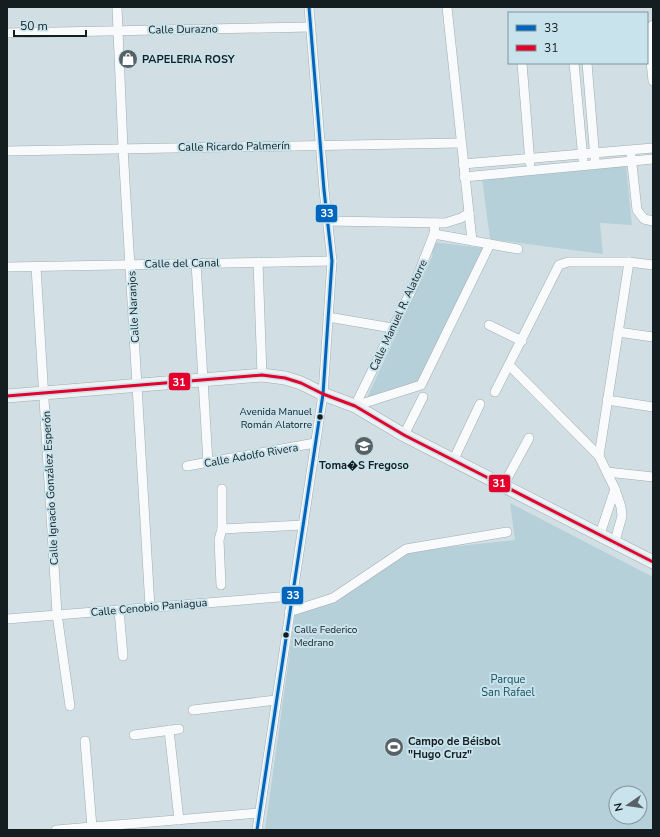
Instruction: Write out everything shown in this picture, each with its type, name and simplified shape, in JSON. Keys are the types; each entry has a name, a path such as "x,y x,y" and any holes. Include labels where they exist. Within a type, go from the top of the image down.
{"street":[{"name":"Calle Naranjos","path":"117,7 123,148 150,607"},
{"path":"257,830 323,394 332,260 327,221 309,7"},
{"path":"447,7 460,143 472,241"},
{"path":"653,25 649,28 648,32 653,81"},
{"name":"Calle Durazno","path":"7,33 311,27"},
{"path":"522,64 531,171"},
{"path":"574,64 584,165"},
{"path":"587,64 596,164"},
{"name":"Calle Ricardo Palmerín","path":"7,151 321,144 460,143"},
{"path":"463,164 653,148"},
{"path":"630,150 637,210 644,219 653,221"},
{"path":"464,177 584,165 653,160"},
{"path":"327,221 435,223 452,221 469,214"},
{"name":"Calle Manuel R. Alatorre","path":"355,406 414,285 434,234 435,223"},
{"path":"434,234 518,249"},
{"path":"355,406 421,386 490,244"},
{"name":"Calle del Canal","path":"7,267 332,260"},
{"path":"258,262 262,375"},
{"path":"495,392 559,265 568,262 629,262 653,265"},
{"path":"599,456 629,262"},
{"path":"196,263 208,463"},
{"name":"Calle Ignacio González Esperón","path":"36,266 57,614 70,706"},
{"path":"328,317 392,328"},
{"path":"489,325 522,341"},
{"path":"618,332 653,337"},
{"path":"509,365 599,456 615,489 621,507 622,516 615,542"},
{"path":"7,396 262,375 285,378 301,383 323,394 355,406 404,435 653,562"},
{"path":"404,435 423,397"},
{"path":"607,400 653,407"},
{"path":"453,460 480,404"},
{"path":"503,486 529,438"},
{"name":"Calle Adolfo Rivera","path":"187,466 315,443"},
{"path":"607,472 653,477"},
{"path":"221,585 219,540 222,529 222,489"},
{"path":"600,534 615,489"},
{"path":"222,529 303,525"},
{"path":"289,612 333,598 406,550 507,532"},
{"name":"Calle Cenobio Paniagua","path":"7,619 292,596"},
{"path":"119,610 123,656"},
{"path":"193,710 276,700"},
{"path":"134,735 179,729"},
{"path":"168,730 179,820"},
{"path":"85,741 92,827"},
{"path":"56,830 92,827 141,827 179,820 259,814"}],"green space":[{"path":"626,165 632,225 600,223 603,254 490,239 482,179"},
{"path":"433,242 483,248 419,383 366,400 432,257"},
{"name":"Parque San Rafael","path":"510,503 653,577 653,830 265,830 295,614 411,551 515,540"}],"transit line":[{"name":"33","path":"257,830 323,394 332,261 324,190 309,7"},
{"name":"31","path":"7,396 262,375 285,378 301,383 323,394 355,406 404,435 653,562"}],"place":[{"name":"PAPELERIA ROSY","path":"128,59"},
{"name":"Avenida Manuel Román Alatorre","path":"320,417"},
{"name":"Toma�S Fregoso","path":"364,446"},
{"name":"Calle Federico Medrano","path":"286,635"},
{"name":"Campo de Béisbol \"Hugo Cruz\"","path":"394,747"}]}
